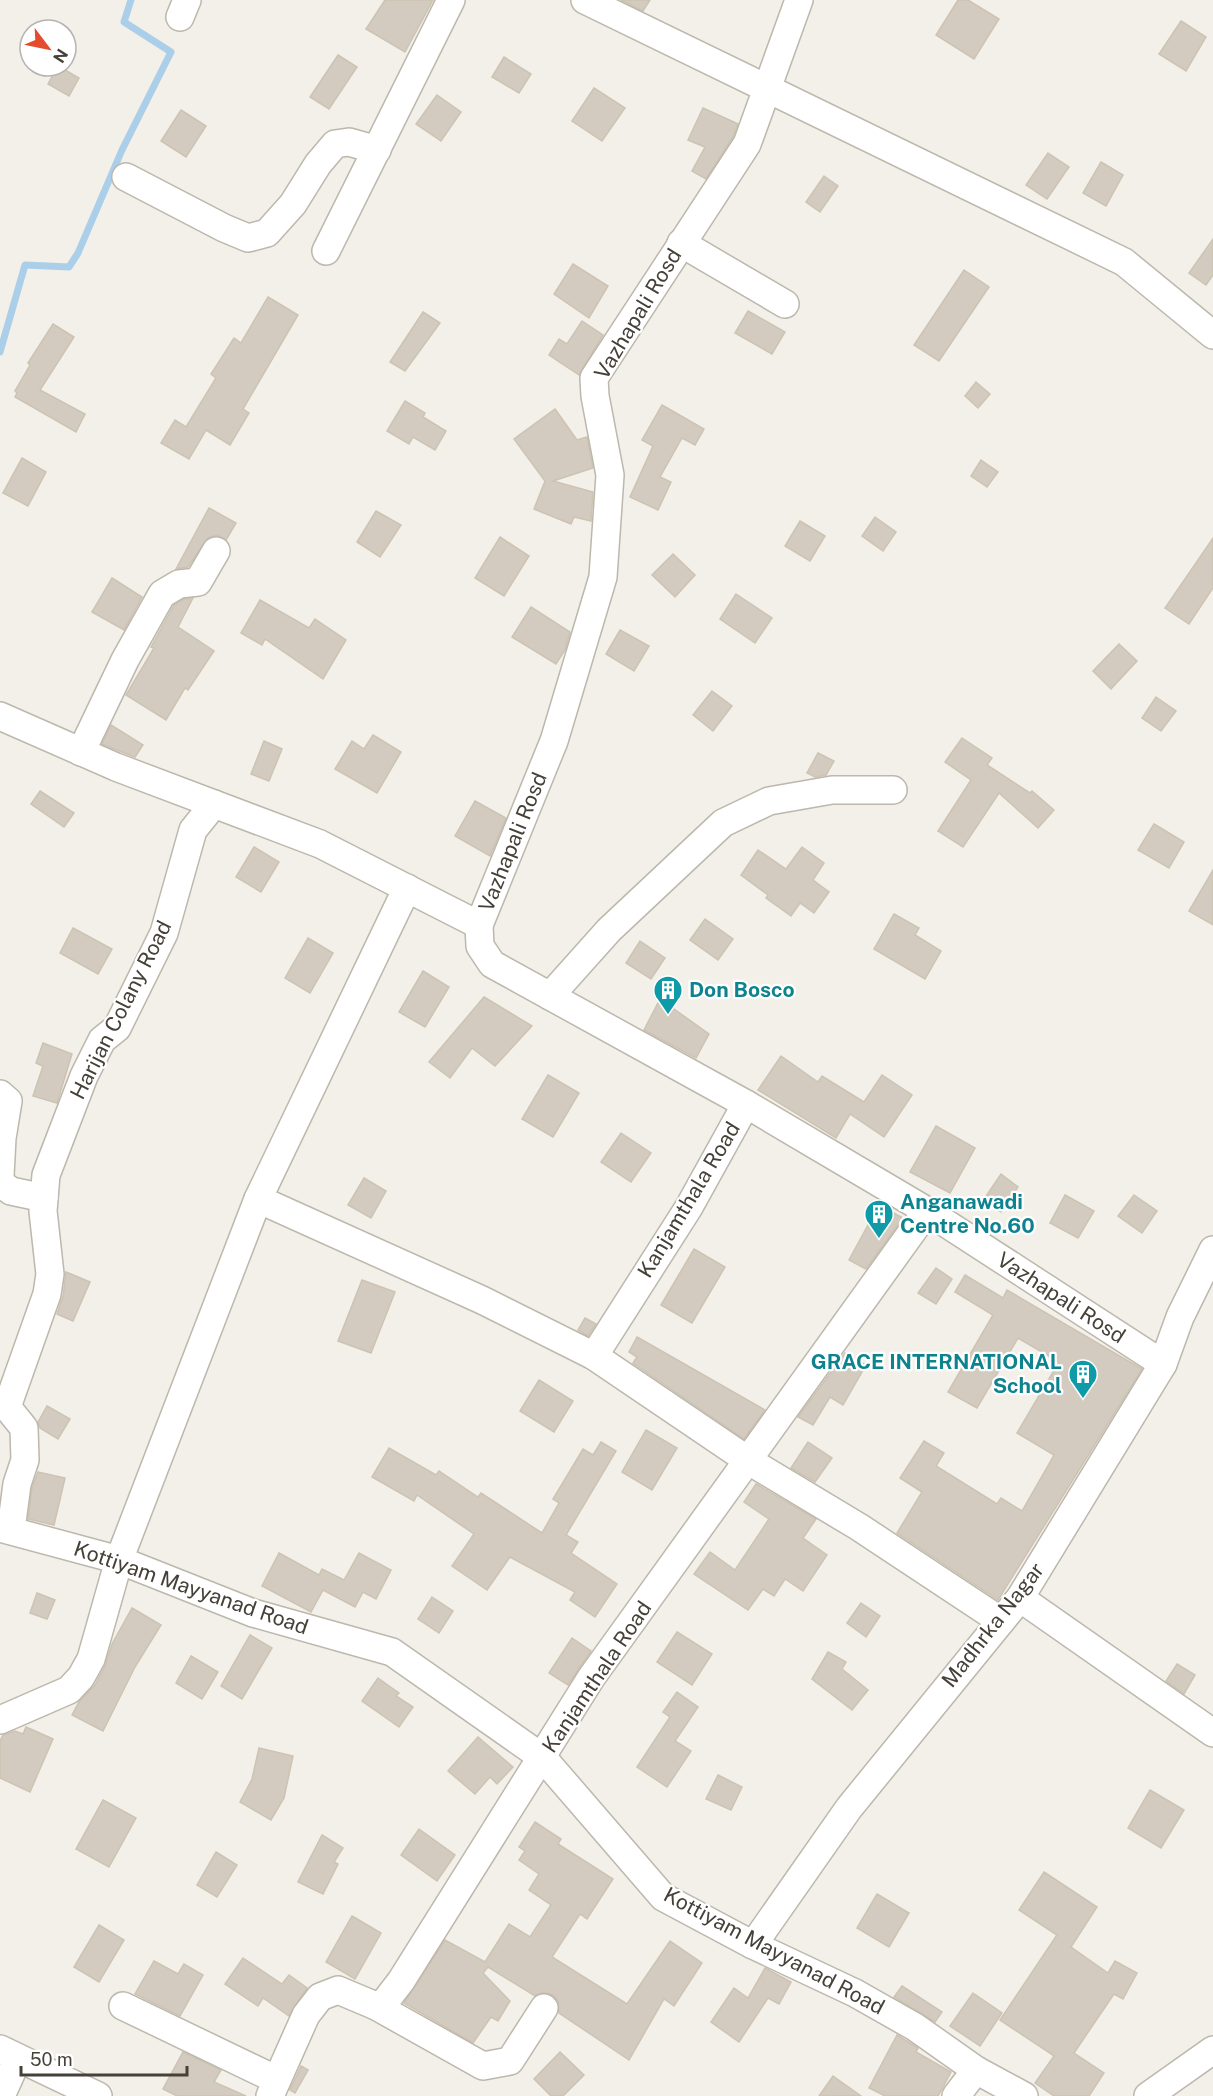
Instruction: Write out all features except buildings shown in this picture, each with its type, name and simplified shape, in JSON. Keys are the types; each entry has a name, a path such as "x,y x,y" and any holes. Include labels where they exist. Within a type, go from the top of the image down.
{"street":[{"path":"326,251 451,0"},
{"path":"585,0 1124,262 1213,335"},
{"name":"Vazhapali Rosd","path":"799,0 747,144 594,378 595,396 610,475 603,577 554,741 479,925 480,946 492,964 746,1104 927,1211 1163,1364"},
{"path":"126,177 248,238 267,232 293,204 318,165 335,144 349,142 376,150"},
{"path":"681,243 785,304"},
{"path":"81,752 125,660 162,594 179,584 198,582 216,551"},
{"path":"3,725 81,752 320,844 479,925"},
{"path":"550,996 609,930 723,823 770,801 832,790 893,790"},
{"name":"Harijan Colany Road","path":"5,1529 25,1460 24,1428 3,1407 47,1294 50,1274 44,1198 46,1175 84,1076 102,1040 117,1028 164,933 193,830 214,804"},
{"path":"0,1720 69,1690 81,1677 92,1659 119,1560 258,1199 407,888"},
{"path":"0,1094 8,1101 2,1138 0,1176"},
{"name":"Kanjamthala Road","path":"594,1356 688,1207 746,1104"},
{"path":"0,1183 11,1191 44,1198"},
{"path":"258,1199 482,1300 594,1356 749,1461 859,1527 1001,1621"},
{"name":"Kanjamthala Road","path":"376,2006 384,2003 401,1981 543,1758 591,1678 927,1211"},
{"name":"Madhrka Nagar","path":"753,1945 849,1808 1020,1598 1163,1364 1180,1317 1213,1250"},
{"name":"Kottiyam Mayyanad Road","path":"5,1529 119,1560 253,1613 392,1652 543,1758 663,1897 753,1945 855,1993 915,2026 976,2070 1024,2096"},
{"path":"1020,1598 1213,1733"},
{"path":"123,2006 274,2088 306,2015 320,1997 338,1990 376,2006 483,2066 510,2061 544,2008"},
{"path":"1148,2096 1213,2050"},
{"path":"1,2096 9,2053 98,2096"},
{"path":"956,2096 976,2070"}],"waterway":[{"path":"0,352 25,265 69,267 78,253 122,150 171,52 124,22 131,0"}],"place":[{"name":"Don Bosco","path":"668,1016"},
{"name":"Anganawadi Centre No.60","path":"879,1240"},
{"name":"GRACE INTERNATIONAL School","path":"1083,1400"}]}
